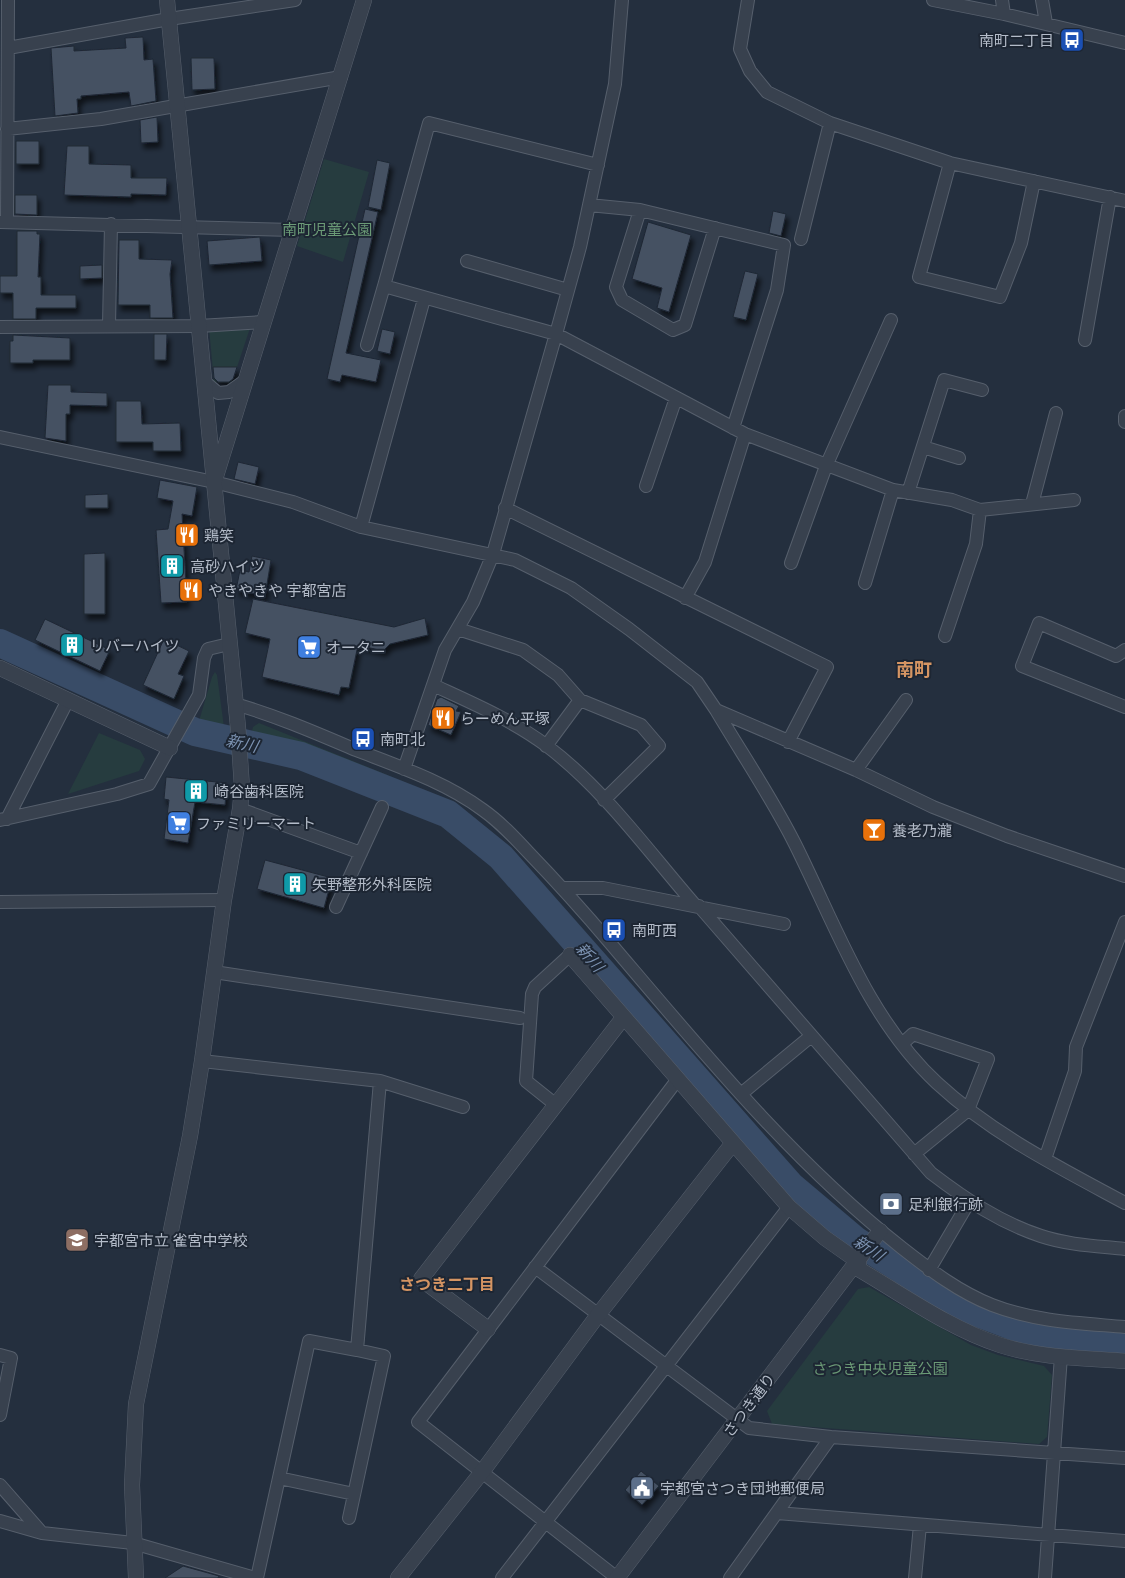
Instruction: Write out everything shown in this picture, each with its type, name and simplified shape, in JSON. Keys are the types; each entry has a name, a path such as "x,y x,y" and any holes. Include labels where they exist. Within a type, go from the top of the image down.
{"street":[{"path":"8,0 4,222 293,230"},
{"path":"136,1578 132,1485 136,1404 190,1136 224,900 240,809 238,728 167,0"},
{"path":"8,48 256,3 295,0"},
{"path":"214,482 364,0"},
{"path":"404,768 445,650 472,602 494,554 505,508 568,290 589,205 615,84 622,0"},
{"path":"748,0 740,49 750,71 767,92 830,123 950,163 1125,201"},
{"path":"933,0 1046,23 1125,43"},
{"path":"1002,0 1004,14"},
{"path":"1042,0 1046,23"},
{"path":"7,129 101,119 177,104 341,77"},
{"path":"367,345 429,123 598,165"},
{"path":"801,239 830,123"},
{"path":"950,163 919,277 1000,297 1021,243 1034,181"},
{"path":"1085,340 1110,197"},
{"path":"589,205 640,210 784,245 777,290 705,562 686,598"},
{"path":"640,210 616,287 622,300 673,330 685,325 715,228"},
{"path":"109,326 111,224"},
{"path":"467,261 568,290"},
{"path":"384,286 424,299 556,334 739,431 826,466 893,490 952,500 980,510 1074,500"},
{"path":"361,527 424,299"},
{"path":"791,563 826,466 892,320"},
{"path":"0,327 199,326 264,322"},
{"path":"204,381 218,393 229,392 246,380"},
{"path":"908,493 944,380 982,390"},
{"path":"646,486 676,398"},
{"path":"1032,504 1056,413"},
{"path":"1125,416 1125,422"},
{"path":"0,437 214,482 292,502 361,527 494,554 514,560 571,588 629,629 697,682 716,710 794,842 866,990 902,1044 936,1082 982,1122 1125,1203"},
{"path":"923,447 959,458"},
{"path":"865,583 893,490"},
{"path":"505,508 827,667 788,742"},
{"path":"945,636 976,544 980,510"},
{"path":"1125,650 1116,656 1039,622 1022,666 1125,707"},
{"path":"458,629 523,650 558,675 580,700 641,725 659,746 604,800"},
{"path":"4,820 117,794 148,784 170,748 198,695 204,658 208,649 229,644"},
{"path":"0,668 170,748"},
{"path":"433,685 497,714 546,746 578,773 604,800 931,1173 969,1202 1002,1221 1042,1236 1081,1244 1125,1248"},
{"path":"4,820 68,700"},
{"path":"546,746 580,700"},
{"path":"856,770 906,700"},
{"path":"235,704 263,712 404,768 450,789 484,810 564,888 742,1094 826,1183 866,1251 976,1336 1029,1352 1125,1361"},
{"path":"716,710 856,770 942,810 1007,836 1125,876"},
{"path":"336,907 382,807"},
{"path":"240,809 361,853"},
{"path":"564,888 603,888 784,924"},
{"path":"0,902 224,900"},
{"path":"1045,1159 1075,1071 1076,1047 1125,922"},
{"path":"556,1105 526,1080 532,994 535,987 570,955 789,1207 825,1238 929,1270 989,1303 1025,1316 1125,1327"},
{"path":"214,972 520,1018"},
{"path":"488,1329 421,1279 623,1018"},
{"path":"902,1044 913,1034 988,1059 968,1110 914,1154"},
{"path":"742,1094 810,1037"},
{"path":"202,1061 380,1081 463,1107"},
{"path":"617,1578 418,1422 678,1079"},
{"path":"357,1350 380,1081"},
{"path":"398,1578 482,1472 598,1314 734,1143"},
{"path":"929,1270 969,1202"},
{"path":"502,1578 789,1207"},
{"name":"さつき通り","path":"617,1578 866,1251"},
{"path":"535,1267 749,1428 831,1437 1125,1458"},
{"path":"0,1520 18,1528 42,1533 133,1543 256,1578 309,1341 384,1356 349,1518"},
{"path":"0,1355 11,1358 0,1415"},
{"path":"1045,1578 1061,1356"},
{"path":"730,1578 831,1437"},
{"path":"279,1478 354,1494"},
{"path":"0,1484 42,1533"},
{"path":"778,1513 1125,1541"},
{"path":"915,1578 920,1525"}],"green space":[{"name":"南町児童公園","path":"324,159 369,172 343,262 297,246"},
{"path":"251,325 232,382 214,382 209,328"},
{"path":"215,672 217,675 224,727 199,721"},
{"path":"259,723 395,778 318,750 252,731 253,727"},
{"path":"99,733 140,750 145,759 139,771 68,794"},
{"name":"さつき中央児童公園","path":"869,1287 971,1345 998,1355 1044,1366 1052,1375 1047,1437 1039,1444 772,1424 767,1411 858,1289"}],"building":[{"path":"143,37 144,60 153,59 156,101 131,106 129,92 81,96 81,99 77,99 78,113 55,116 51,48 74,46 74,51 126,48 125,38"},
{"path":"191,58 214,58 215,89 192,90"},
{"path":"157,117 158,142 141,143 140,120"},
{"path":"16,141 39,141 39,164 16,164"},
{"path":"67,146 89,146 89,164 131,165 131,178 167,178 166,195 131,194 131,197 64,195"},
{"path":"377,160 390,163 381,210 368,207"},
{"path":"15,195 37,195 37,215 15,214"},
{"path":"365,209 378,212 346,353 381,360 376,382 342,375 340,382 327,379"},
{"path":"773,211 786,214 781,236 769,233"},
{"path":"648,222 691,235 669,312 657,308 662,288 632,279"},
{"path":"17,231 37,231 37,234 40,234 38,277 41,277 41,295 76,295 76,308 36,308 36,319 13,319 13,293 0,293 0,276 17,276"},
{"path":"260,237 262,261 209,265 207,241"},
{"path":"119,240 139,240 139,259 172,260 170,274 173,318 150,318 150,305 118,305"},
{"path":"102,265 102,278 80,279 80,266"},
{"path":"745,271 758,274 746,320 733,317"},
{"path":"382,329 395,332 390,354 377,351"},
{"path":"154,334 167,334 166,360 154,360"},
{"path":"13,335 70,338 70,360 33,360 33,363 10,363 10,341 13,341"},
{"path":"213,367 237,367 233,379 229,382 218,382 214,378"},
{"path":"48,385 71,385 71,392 107,393 107,406 70,405 70,414 66,414 66,441 45,438"},
{"path":"116,401 141,401 142,424 180,423 181,451 153,451 153,442 116,442"},
{"path":"238,462 259,467 255,484 234,479"},
{"name":"高砂ハイツ","path":"160,480 197,487 192,516 182,514 187,602 161,603 156,530 168,529 173,501 157,498"},
{"path":"108,494 108,508 85,508 85,495"},
{"path":"105,553 105,614 84,614 84,554"},
{"path":"252,556 271,560 265,596 236,590 240,570 249,572"},
{"name":"オータニ","path":"253,599 394,627 425,618 428,635 390,644 383,651 358,645 349,688 341,687 339,695 262,677 270,639 245,633"},
{"name":"リバーハイツ","path":"45,619 110,650 100,671 35,640"},
{"path":"164,639 189,651 178,674 184,676 174,699 143,685"},
{"name":"らーめん平塚","path":"441,697 459,706 456,711 461,712 451,735 428,725 437,699"},
{"path":"166,777 227,783 225,805 195,802 188,843 164,839 169,800 164,799"},
{"name":"矢野整形外科医院","path":"265,860 332,878 324,908 257,889"},
{"name":"宇都宮さつき団地郵便局","path":"641,1471 659,1486 642,1505 625,1490"},
{"path":"183,1566 219,1576 218,1578 165,1578"}],"waterway":[{"name":"新川","path":"0,643 195,732 301,756 448,814 501,857 791,1186 855,1240 959,1306 1033,1333 1060,1338 1125,1342"}],"place":[{"name":"南町二丁目","path":"1072,40"},
{"name":"鶏笑","path":"187,535"},
{"name":"高砂ハイツ","path":"172,566"},
{"name":"やきやきや 宇都宮店","path":"191,590"},
{"name":"リバーハイツ","path":"72,645"},
{"name":"オータニ","path":"309,647"},
{"name":"らーめん平塚","path":"443,718"},
{"name":"南町北","path":"363,739"},
{"name":"崎谷歯科医院","path":"196,791"},
{"name":"ファミリーマート","path":"179,823"},
{"name":"養老乃瀧","path":"874,830"},
{"name":"矢野整形外科医院","path":"295,884"},
{"name":"南町西","path":"614,930"},
{"name":"足利銀行跡","path":"891,1204"},
{"name":"宇都宮市立 雀宮中学校","path":"77,1240"},
{"name":"宇都宮さつき団地郵便局","path":"642,1488"}],"district":[{"name":"南町","path":"914,669"},
{"name":"さつき二丁目","path":"447,1284"}]}
